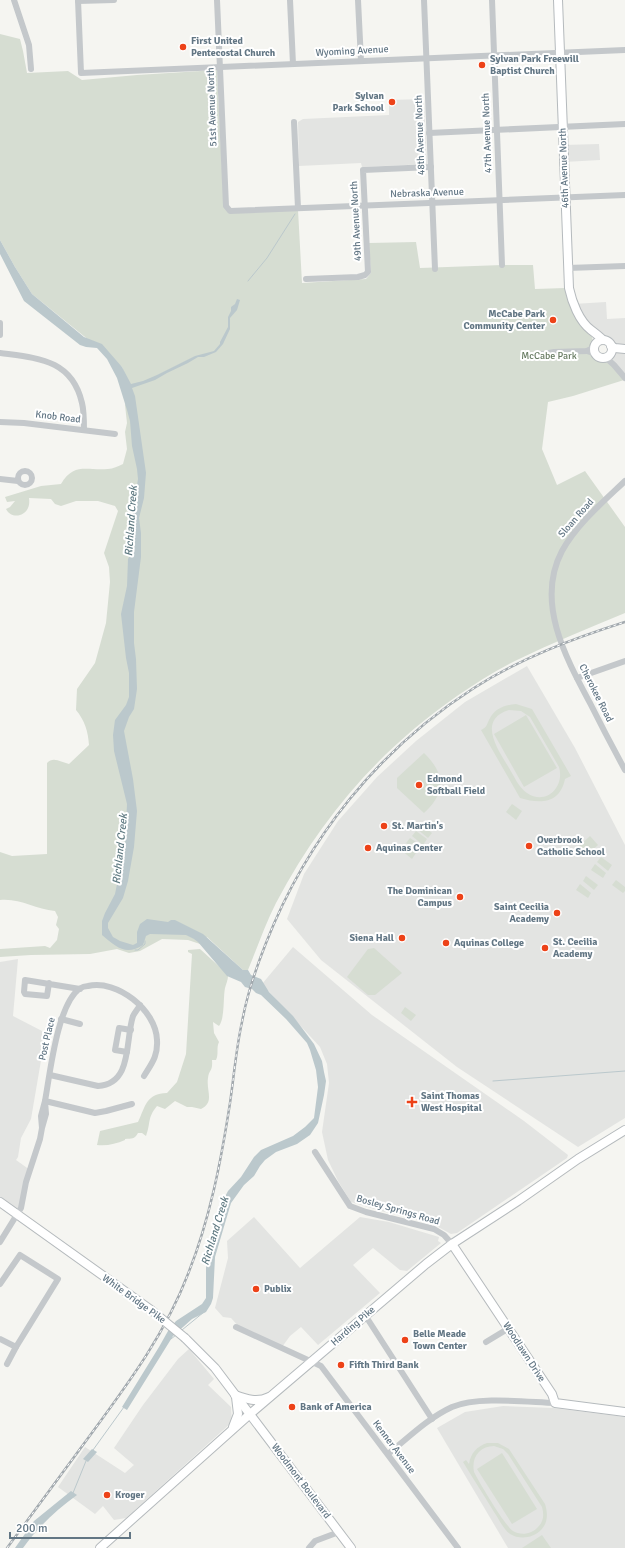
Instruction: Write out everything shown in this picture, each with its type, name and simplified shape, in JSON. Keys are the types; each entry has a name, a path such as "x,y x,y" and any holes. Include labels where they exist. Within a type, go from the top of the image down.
{"main road":[{"name":"46th Avenue North","path":"558,0 569,288 572,301 578,313 591,330 598,346"},
{"path":"610,352 607,341 598,346 600,357 610,352 616,348 625,349"},
{"path":"610,352 625,353"},
{"name":"Harding Pike","path":"100,1548 250,1414 409,1278 452,1244 518,1201 578,1159 625,1130"},
{"name":"White Bridge Pike","path":"0,1202 151,1310 196,1348 215,1368 250,1414"},
{"name":"Woodlawn Drive","path":"452,1244 552,1394 555,1403"},
{"path":"231,1431 238,1414 235,1395 255,1400 273,1395"},
{"path":"555,1403 625,1412"},
{"name":"Woodmont Boulevard","path":"250,1414 351,1548"}],"street":[{"path":"14,0 29,45 31,69"},
{"path":"78,1 114,0"},
{"name":"51st Avenue North","path":"217,0 226,206 230,211"},
{"path":"290,0 293,64"},
{"path":"358,0 361,61"},
{"name":"48th Avenue North","path":"424,0 435,269"},
{"name":"47th Avenue North","path":"492,0 502,265"},
{"name":"Wyoming Avenue","path":"78,1 81,73 625,50"},
{"path":"294,122 298,208"},
{"path":"430,133 625,124"},
{"name":"49th Avenue North","path":"306,280 358,277 365,275 368,272 363,170 431,167"},
{"name":"Nebraska Avenue","path":"230,211 625,195"},
{"path":"568,268 625,266"},
{"path":"0,323 0,335"},
{"path":"528,357 554,352 587,351 598,346"},
{"path":"610,352 614,365 625,378"},
{"path":"0,353 37,358 48,361 62,369 77,388 83,404 84,430"},
{"name":"Knob Road","path":"0,422 24,423 114,434"},
{"path":"0,479 18,481"},
{"name":"Sloan Road","path":"563,646 554,617 551,599 553,577 557,562 562,551 574,534 625,481"},
{"name":"Cherokee Road","path":"563,646 577,678 625,770"},
{"path":"577,678 625,662"},
{"path":"49,983 80,989 92,985 108,985 127,995 140,1005 154,1024 157,1038 156,1057 144,1076"},
{"name":"Post Place","path":"0,1242 21,1208 26,1182 37,1151 46,1114 45,1101 61,1019 67,1006 80,989"},
{"path":"50,1075 94,1086 106,1085 116,1079 122,1073 133,1016 140,1005"},
{"path":"61,1019 80,1024"},
{"path":"127,1052 115,1050 119,1028 131,1030"},
{"path":"45,1101 96,1112 132,1104"},
{"name":"Bosley Springs Road","path":"315,1152 350,1206 366,1212 434,1229 444,1235 452,1244"},
{"path":"0,1284 20,1255 58,1279 7,1364"},
{"path":"365,1316 432,1419"},
{"name":"Kenner Avenue","path":"236,1327 254,1337 310,1363 320,1366 458,1548"},
{"path":"486,1342 508,1328"},
{"path":"0,1339 16,1347"},
{"path":"388,1454 432,1419 453,1407 471,1402 484,1401 555,1403"},
{"path":"309,1548 315,1541 339,1532"}],"shaded area":[{"path":"424,99 427,164 362,167 361,163 299,166 298,122 303,119 389,115 389,100"},
{"path":"599,144 600,160 564,162 563,145"},
{"path":"606,302 607,319 625,318 625,378 614,365 610,354 612,350 609,343 603,340 573,304"},
{"name":"The Dominican Campus","path":"527,666 575,748 625,845 625,1118 578,1147 457,1067 321,960 287,919 304,874 338,821 377,777 416,741 465,702"},
{"name":"Saint Thomas West Hospital","path":"293,947 372,1015 524,1121 568,1155 567,1158 457,1233 451,1234 431,1223 351,1202 338,1181 328,1160 322,1132 329,1083 327,1064 320,1047 262,984"},
{"path":"18,959 13,1016 42,1031 44,1043 31,1119 21,1138 18,1157 16,1160 30,1170 17,1214 0,1202 0,962"},
{"path":"254,1217 300,1268 360,1217 389,1222 439,1237 438,1241 441,1243 407,1271 400,1270 373,1248 353,1265 380,1293 318,1345 301,1327 290,1336 282,1347 240,1328 231,1318 223,1317 215,1308 228,1258 227,1241"},
{"path":"189,1349 214,1379 208,1385 231,1407 232,1422 126,1518 114,1520 103,1506 95,1514 58,1487 85,1447 125,1473 134,1465 114,1448 143,1405 178,1359"},
{"path":"503,1406 553,1408 625,1417 625,1548 508,1548 437,1428 465,1412"}],"green space":[{"name":"McCabe Park","path":"0,34 20,39 27,73 68,71 82,80 217,70 224,208 298,210 302,283 366,279 371,273 369,243 416,242 420,268 533,265 535,289 565,288 568,301 570,301 579,322 592,337 595,350 609,362 624,380 548,402 542,449 557,485 585,471 625,527 625,613 501,668 457,696 428,717 377,763 332,815 293,872 276,903 248,970 243,970 207,937 200,944 188,940 162,939 140,951 129,953 117,949 90,954 0,957 0,949 45,946 50,948 57,940 59,929 56,925 58,917 55,911 21,902 0,900 0,852 12,856 47,854 47,763 54,760 69,764 89,745 86,726 76,710 77,689 95,663 106,623 110,582 109,567 104,553 118,511 115,506 98,501 76,501 61,506 55,504 51,499 29,498 28,509 25,513 17,516 9,513 6,509 15,501 7,502 5,497 41,486 61,484 66,477 76,470 110,469 123,464 127,449 125,432 127,423 125,405 130,388 122,367 32,294 0,240"},
{"path":"516,704 532,709 571,776 565,779 559,793 554,798 535,801 520,798 481,730 485,727 491,716 497,710","holes":["509,710 521,711 530,717 559,767 560,774 557,787 547,796 534,796 527,793 522,788 500,753 493,736 492,728 494,721 499,715"]},
{"path":"526,715 557,768 524,787 494,734"},
{"name":"Edmond Softball Field","path":"424,753 436,769 440,783 436,798 424,813 397,788 397,778"},
{"path":"512,804 522,811 516,820 506,812"},
{"path":"421,824 432,833 428,838 417,829"},
{"path":"416,831 427,839 423,845 412,836"},
{"path":"590,836 598,845 585,857 577,848"},
{"path":"410,838 422,846 418,851 406,843"},
{"path":"405,845 416,853 412,859 401,850"},
{"path":"601,857 612,865 608,871 597,862"},
{"path":"595,864 606,873 603,878 591,870"},
{"path":"586,876 598,885 594,890 583,881"},
{"path":"616,880 625,887 625,891 623,893 612,885"},
{"path":"580,884 591,893 588,898 576,890"},
{"path":"374,948 402,973 375,995 368,995 347,977 368,949"},
{"path":"200,949 228,976 221,1022 219,1026 213,1022 214,1033 219,1042 217,1058 216,1060 212,1060 212,1067 208,1075 208,1103 201,1109 187,1107 175,1101 165,1109 157,1106 150,1117 146,1136 142,1133 138,1133 134,1138 125,1139 118,1143 97,1145 100,1131 138,1122 145,1106 151,1098 167,1093 177,1082 186,1054 192,954 188,952 188,950"},
{"path":"405,1007 416,1015 411,1021 401,1013"},
{"path":"487,1443 498,1443 509,1449 545,1504 547,1511 546,1521 538,1533 526,1537 518,1537 510,1534 501,1524 463,1462 466,1460 469,1464 475,1451","holes":["494,1446 503,1449 508,1454 542,1507 543,1515 540,1525 530,1533 516,1533 509,1527 492,1503 474,1472 473,1467 475,1457 481,1450"]},
{"path":"502,1453 537,1509 512,1524 477,1469"},
{"path":"542,1535 551,1548 522,1548"}],"water":[{"path":"0,240 32,294 84,337 102,344 122,367 131,384 157,375 195,356 214,351 220,344 228,327 228,317 231,307 235,304 237,299 240,300 237,310 230,318 230,329 223,344 216,352 204,357 198,357 155,380 132,388 135,396 146,473 144,498 139,518 141,533 141,557 134,612 134,643 137,689 134,709 129,717 124,731 137,811 134,847 128,881 123,898 108,923 108,928 113,937 133,945 137,943 137,932 140,924 147,919 168,922 175,920 203,934 243,970 248,970 251,975 261,979 269,992 293,1016 314,1044 322,1061 326,1081 318,1123 310,1135 297,1144 276,1152 265,1160 254,1176 244,1185 231,1203 215,1257 213,1298 211,1304 206,1312 192,1319 173,1336 127,1410 122,1407 168,1331 176,1321 202,1304 206,1298 206,1268 208,1253 213,1239 219,1208 228,1191 241,1177 254,1157 261,1150 293,1136 314,1118 318,1087 316,1070 307,1043 286,1019 261,995 252,989 245,987 241,982 227,976 194,939 186,935 150,934 146,936 143,945 131,950 126,950 121,949 102,935 102,921 115,894 125,844 127,804 114,751 113,735 115,720 126,705 129,697 129,673 121,614 127,586 128,559 132,552 133,510 138,479 132,446 130,421 117,378 107,359 97,348 80,345 24,301 0,254"},
{"path":"92,1449 97,1452 88,1462 83,1459"},
{"path":"71,1491 77,1495 48,1519 23,1548 15,1548 34,1521"}],"waterway":[{"path":"248,281 267,258 295,214"},
{"name":"Richland Creek","path":"135,950 138,950 145,944 145,941"},
{"path":"493,1081 625,1071"},
{"name":"Richland Creek","path":"182,1330 204,1312"},
{"name":"Richland Creek","path":"171,1339 176,1335"},
{"name":"Richland Creek","path":"93,1450 124,1407"},
{"name":"Richland Creek","path":"73,1493 86,1461"}],"railway":[{"path":"7,1548 134,1374 158,1336 179,1295 196,1253 214,1190 227,1125 240,1032 252,982 266,943 283,904 302,867 325,832 350,799 377,768 407,739 439,712 492,677 528,658 566,642 625,622"}],"place":[{"name":"First United Pentecostal Church","path":"183,47"},
{"name":"Sylvan Park Freewill Baptist Church","path":"482,65"},
{"name":"Sylvan Park School","path":"392,102"},
{"name":"McCabe Park Community Center","path":"553,320"},
{"name":"Edmond Softball Field","path":"419,785"},
{"name":"St. Martin's","path":"384,826"},
{"name":"Overbrook Catholic School","path":"529,846"},
{"name":"Aquinas Center","path":"368,848"},
{"name":"The Dominican Campus","path":"460,897"},
{"name":"Saint Cecilia Academy","path":"557,913"},
{"name":"Siena Hall","path":"402,938"},
{"name":"Aquinas College","path":"446,943"},
{"name":"St. Cecilia Academy","path":"545,948"},
{"name":"Saint Thomas West Hospital","path":"412,1102"},
{"name":"Publix","path":"256,1289"},
{"name":"Belle Meade Town Center","path":"405,1340"},
{"name":"Fifth Third Bank","path":"341,1365"},
{"name":"Bank of America","path":"292,1407"},
{"name":"Kroger","path":"107,1495"}]}
